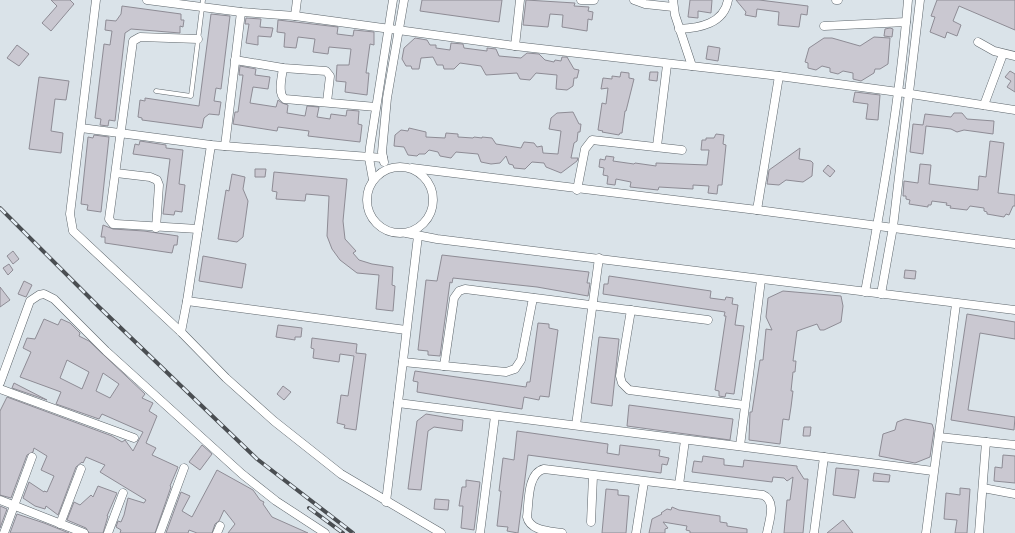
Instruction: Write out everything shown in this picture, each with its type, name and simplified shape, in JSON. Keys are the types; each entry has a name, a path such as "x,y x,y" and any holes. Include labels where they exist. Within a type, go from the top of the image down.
{"street":[{"path":"96,0 70,214 71,227 181,332 226,378 274,421 341,474 440,533"},
{"path":"147,0 203,3 241,12 294,16 667,65 692,66 779,76 1015,110"},
{"path":"294,16 297,0"},
{"path":"393,0 369,158 372,180 366,202 372,218 384,229 395,233 406,233 418,236 599,258 761,280 1015,310"},
{"path":"386,169 382,152 387,98 404,0"},
{"path":"515,46 520,0"},
{"path":"581,0 594,0"},
{"path":"634,0 645,4 673,4 679,30 692,66"},
{"path":"679,30 707,25 719,17 725,10 728,0"},
{"path":"865,292 878,225 898,92 908,0"},
{"path":"881,294 893,227 920,0"},
{"path":"226,146 241,12"},
{"path":"824,26 906,22"},
{"path":"198,39 140,37 132,41 109,219 113,224 156,228 198,229"},
{"path":"978,42 1003,54 1015,56"},
{"path":"984,105 1003,54"},
{"path":"235,60 283,68 328,72 330,76 327,102"},
{"path":"657,146 667,65"},
{"path":"283,68 281,92 284,99 376,107"},
{"path":"757,210 779,76"},
{"path":"81,128 211,145 383,158"},
{"path":"578,190 585,149 592,140 657,146 682,150"},
{"path":"181,332 211,145"},
{"path":"372,180 386,169 402,166 578,190 757,210 1015,244"},
{"path":"406,233 416,229 425,222 431,213 434,202 433,191 428,181 421,173 412,168"},
{"path":"116,173 150,177 157,180 159,185 156,228"},
{"path":"386,502 418,236"},
{"path":"576,425 599,258"},
{"path":"740,446 761,280"},
{"path":"444,366 454,298 459,291 465,288 708,320"},
{"path":"0,383 30,301 39,295 49,296 106,351 242,474 276,501 325,533"},
{"path":"404,362 506,372 515,370 521,360 533,298"},
{"path":"187,302 406,330"},
{"path":"926,533 956,304"},
{"path":"632,310 620,376 625,387 629,390 744,405"},
{"path":"0,389 134,438"},
{"path":"398,403 933,471"},
{"path":"480,533 495,416"},
{"path":"939,437 1015,445"},
{"path":"679,485 685,440"},
{"path":"979,533 986,442"},
{"path":"4,533 32,457"},
{"path":"814,533 824,457"},
{"path":"160,533 184,468"},
{"path":"60,524 81,469"},
{"path":"562,533 535,528 528,522 527,517 532,482 535,474 544,469 766,497 772,504 767,533"},
{"path":"591,522 593,476"},
{"path":"636,533 644,482"},
{"path":"983,488 1015,494"},
{"path":"108,533 123,493"},
{"path":"0,500 84,533"}],"lane":[{"path":"156,90 191,96 203,3"}],"building":[{"path":"51,0 70,0 74,4 51,31 42,23 57,6"},
{"path":"422,0 502,0 499,22 420,11"},
{"path":"526,0 575,3 574,6 589,7 588,11 593,12 592,20 588,19 587,31 562,27 563,15 550,14 548,27 523,25"},
{"path":"690,0 712,0 711,13 698,11 698,18 688,17"},
{"path":"736,0 759,0 808,6 807,15 801,14 799,27 778,25 779,12 757,9 756,17 745,15 746,12"},
{"path":"937,0 1015,0 1015,30 959,6 953,21 961,25 957,36 947,32 945,38 930,32 935,17 931,16"},
{"path":"122,6 181,14 181,20 184,20 183,27 180,26 180,33 131,29 125,33 115,121 109,120 108,126 100,125 101,119 95,118 104,44 110,45 112,31 105,30 106,20 116,21 121,14"},
{"path":"211,14 230,16 221,89 216,88 214,101 221,102 219,115 209,114 204,118 202,128 142,120 142,118 138,117 140,100 145,101 145,98 199,106"},
{"path":"246,18 261,19 260,27 273,28 271,37 258,36 258,45 246,43 249,24 245,24"},
{"path":"278,20 338,27 337,34 353,36 354,30 374,32 374,45 370,44 366,73 369,73 367,95 345,92 346,82 336,81 337,65 349,65 351,49 329,47 328,54 313,52 315,39 298,37 296,48 284,47 285,33 277,32"},
{"path":"885,29 893,29 892,37 884,36"},
{"path":"874,37 890,38 888,64 880,69 875,69 874,73 861,81 853,79 853,73 843,71 838,74 830,72 830,68 822,66 816,70 808,68 808,63 805,62 809,48 824,38 832,38 860,46"},
{"path":"415,38 427,40 430,45 436,45 436,48 450,50 451,43 463,44 464,48 487,51 487,48 496,49 499,56 521,58 527,53 539,54 545,60 554,62 555,60 561,61 562,57 567,57 574,69 579,70 577,78 574,78 573,86 567,90 556,89 557,75 536,73 530,80 520,79 517,73 486,75 481,66 460,63 454,69 444,69 443,65 437,65 433,57 421,58 419,69 412,69 411,66 406,66 402,59 404,48"},
{"path":"17,45 29,54 19,66 7,58"},
{"path":"708,46 720,48 718,61 706,59"},
{"path":"240,66 256,69 255,75 270,77 268,89 253,87 250,103 276,107 278,100 288,105 287,113 305,116 307,106 319,107 317,117 330,119 331,114 346,116 347,110 359,111 358,124 362,125 360,142 308,136 309,131 278,127 277,131 233,124 235,112 238,112 243,75 239,75"},
{"path":"1010,71 1015,74 1015,92 1007,87 1011,81 1005,77"},
{"path":"621,72 629,73 629,78 634,79 625,111 622,133 619,135 598,130 602,103 606,104 608,88 601,89 603,78 612,79 612,76 620,77"},
{"path":"650,72 658,72 657,81 649,80"},
{"path":"39,77 69,81 66,100 55,99 51,131 63,133 61,153 29,149"},
{"path":"855,92 880,95 878,120 866,119 868,104 853,102"},
{"path":"573,112 579,124 581,124 577,141 574,143 571,158 578,158 577,161 561,173 546,167 544,163 532,162 525,169 514,168 513,165 509,164 506,156 500,163 491,164 481,162 478,154 456,152 451,158 440,156 438,152 429,150 425,154 419,154 417,156 408,155 404,147 394,146 395,135 401,130 408,131 409,128 426,132 426,137 445,138 446,133 458,134 458,137 492,138 496,144 521,148 524,142 534,143 537,147 542,146 543,153 558,154 561,131 549,129 551,118 557,113"},
{"path":"954,113 962,113 967,119 994,121 993,134 964,130 957,132 951,129 926,126 923,154 910,152 913,124 923,125 925,114 951,117"},
{"path":"716,134 724,135 723,144 726,145 722,185 718,185 717,194 708,193 709,186 693,185 693,189 659,187 658,190 630,187 631,182 616,179 615,185 607,184 608,176 603,175 604,168 599,167 600,159 605,160 606,156 614,157 613,161 656,166 656,163 707,165 709,150 701,150 702,140 706,140 706,138 714,138"},
{"path":"94,135 109,137 101,212 87,210 88,205 81,204 88,137 93,138"},
{"path":"140,141 166,145 166,148 183,150 179,184 185,185 182,212 175,211 174,215 163,214 170,159 133,154 135,144 139,145"},
{"path":"990,141 1004,143 998,193 1015,195 1015,206 1013,206 1009,215 1006,214 1004,217 987,214 987,212 984,211 984,208 970,206 967,210 950,208 951,206 946,205 947,203 932,201 931,205 928,205 928,207 909,204 910,200 906,199 906,196 903,196 904,181 918,183 920,164 931,165 929,184 978,190 979,176 986,177"},
{"path":"800,148 799,159 811,161 813,163 812,176 803,182 786,180 779,185 767,184 769,170"},
{"path":"828,165 835,171 830,177 823,171"},
{"path":"255,169 266,169 265,177 255,177"},
{"path":"274,172 347,179 343,221 345,239 356,251 353,253 359,260 372,264 393,267 392,285 395,286 393,311 376,309 379,275 357,273 340,260 332,249 327,236 329,196 306,194 305,201 276,199 277,192 272,191"},
{"path":"232,174 245,177 243,189 248,201 243,237 237,242 218,239 226,190 229,191"},
{"path":"103,225 113,229 144,231 178,236 177,245 174,245 172,253 105,243 105,237 101,237"},
{"path":"13,251 19,259 13,264 7,256"},
{"path":"442,255 589,272 587,283 590,283 588,296 537,287 453,278 452,283 450,282 440,356 428,355 428,351 418,350 426,280 437,281"},
{"path":"203,256 246,264 242,288 199,281"},
{"path":"9,264 13,270 8,275 3,268"},
{"path":"905,270 916,271 915,279 904,278"},
{"path":"609,276 711,291 710,298 725,300 726,297 733,298 732,304 738,305 735,325 744,326 734,394 726,393 725,397 719,396 719,391 715,390 726,316 724,316 725,312 603,294 604,284 608,284"},
{"path":"24,281 32,285 26,297 18,294"},
{"path":"0,287 10,300 0,307"},
{"path":"783,291 841,296 843,306 841,322 824,330 820,330 817,324 797,331 793,361 796,361 795,372 793,372 791,407 789,420 783,419 780,444 749,440 750,412 752,412 760,360 763,360 766,329 772,330 766,317 768,298"},
{"path":"967,314 1015,322 1015,339 980,333 968,410 1015,417 1014,430 951,420"},
{"path":"44,319 58,325 61,319 70,323 80,333 79,336 89,341 145,394 142,398 153,403 149,411 157,416 146,443 156,448 152,455 178,467 170,486 171,487 155,533 120,533 121,530 116,527 118,521 121,522 124,515 128,498 144,503 146,500 100,472 105,465 86,457 83,463 82,462 76,467 58,515 46,506 45,509 35,506 23,498 29,482 44,492 47,492 54,476 41,470 47,456 34,448 33,452 27,455 11,498 0,495 0,411 7,397 112,436 122,442 125,440 133,451 143,432 102,414 99,419 56,404 61,392 20,377 31,352 23,348 27,338 35,339","holes":["67,360 89,372 82,389 60,378","103,373 119,384 110,398 96,391"]},
{"path":"538,323 549,324 549,328 558,330 549,397 540,396 539,400 524,397 522,409 417,392 418,382 413,381 415,371 526,387 527,382 530,382"},
{"path":"278,325 302,328 301,337 295,337 295,340 276,337"},
{"path":"599,337 619,339 612,406 591,403"},
{"path":"312,338 357,344 356,353 366,354 356,430 344,428 345,425 337,423 341,395 348,396 354,356 340,354 339,362 313,358 314,349 311,348"},
{"path":"14,383 47,400 12,388"},
{"path":"283,386 291,392 284,400 277,394"},
{"path":"629,405 733,419 730,440 627,426"},
{"path":"426,414 463,420 462,431 434,427 428,431 421,490 408,489 417,421"},
{"path":"905,419 932,424 934,430 930,457 915,463 879,456 883,434 895,430 897,422"},
{"path":"804,427 811,427 810,436 803,436"},
{"path":"517,431 608,444 607,453 619,455 620,445 660,450 659,456 669,458 667,465 662,464 661,473 528,455 518,533 507,531 508,527 497,526 503,458 514,460"},
{"path":"202,445 212,454 200,470 189,462"},
{"path":"1003,455 1015,456 1015,483 994,481 995,467 1002,468"},
{"path":"703,456 724,459 724,465 743,467 744,460 797,466 804,479 808,479 803,533 784,533 787,500 790,500 793,477 787,481 784,478 773,477 772,482 692,472 694,461 702,462"},
{"path":"836,468 859,470 855,498 833,495"},
{"path":"217,470 253,490 260,500 264,502 263,504 272,517 308,533 228,533 235,524 224,510 219,521 215,524 212,533 197,533 189,530 188,533 166,533 181,492 190,496 182,511 192,517"},
{"path":"874,473 890,475 889,482 873,481"},
{"path":"466,480 480,482 474,530 461,528 463,506 459,506 462,487 466,487"},
{"path":"98,486 117,493 107,516 103,533 89,533 86,528 67,520 74,502 80,505 91,495 93,497"},
{"path":"960,488 970,489 967,533 955,533 957,520 944,519 946,493 960,495"},
{"path":"606,489 618,490 618,495 629,496 626,533 602,533"},
{"path":"435,499 449,500 448,510 434,509"},
{"path":"0,506 7,509 0,528"},
{"path":"672,507 679,510 720,516 720,522 727,523 727,526 747,529 747,533 690,533 690,531 686,530 687,526 663,522 668,528 665,529 665,533 649,533 652,519 662,514 661,513 667,509 671,510"},
{"path":"17,514 44,523 69,533 10,533"},
{"path":"843,520 853,533 827,533"}],"railway":[{"path":"0,208 99,307 257,459 353,533"},
{"path":"309,508 343,533"}]}
